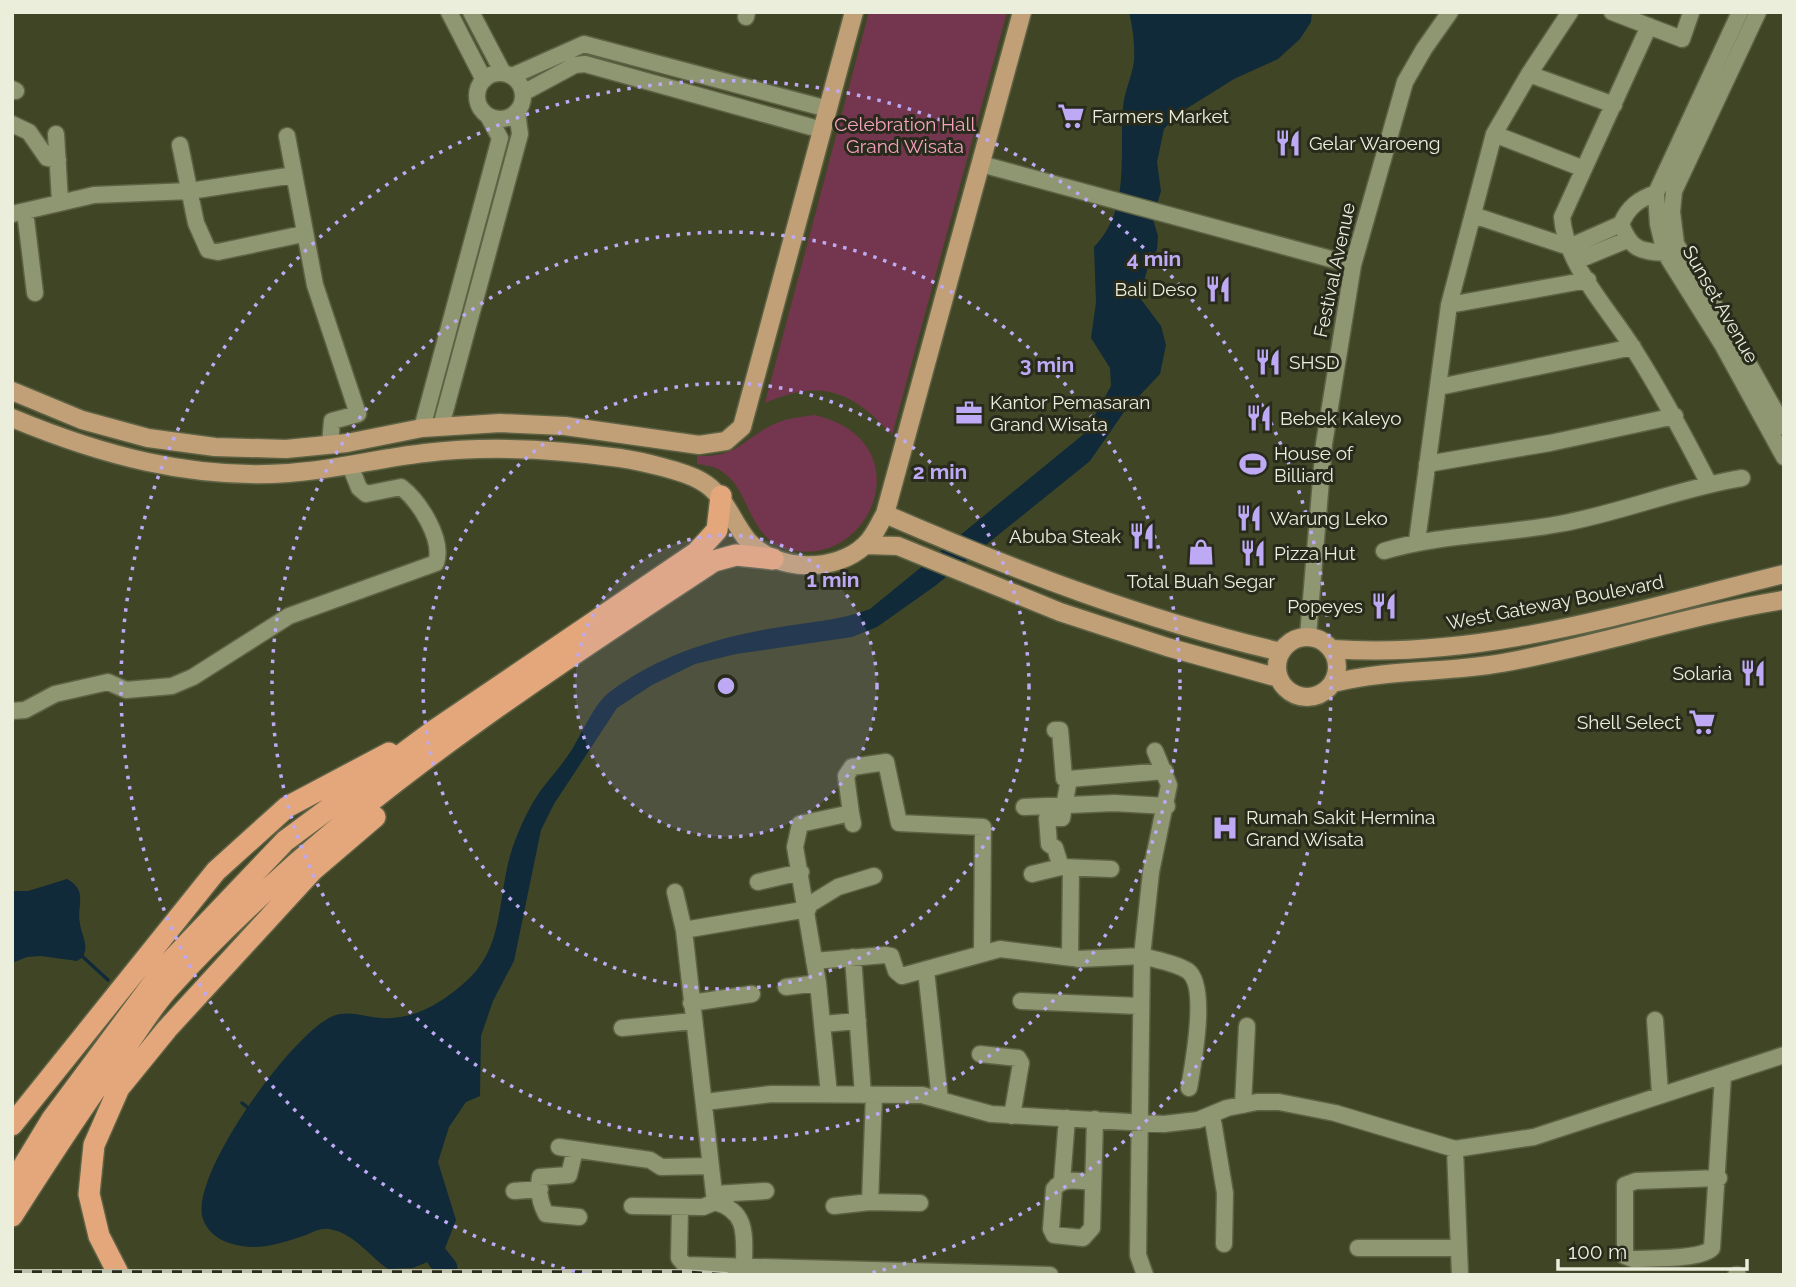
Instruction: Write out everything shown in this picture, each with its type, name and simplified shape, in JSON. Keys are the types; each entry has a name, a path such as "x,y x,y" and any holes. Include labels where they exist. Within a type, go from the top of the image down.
{"highway":[{"path":"12,1185 52,1119 165,967 285,841 432,732 696,553 717,530 721,496"},
{"path":"12,1216 81,1108 166,991 303,858 424,760 532,682 714,561 736,555 773,559"},
{"path":"118,1275 99,1236 89,1194 94,1145 119,1088 167,1029 313,870 443,759 480,722"},
{"path":"12,1125 216,871 287,807 367,763 432,732"}],"main road":[{"path":"12,391 82,420 148,438 215,447 286,449 422,428 500,423 565,426 699,445 726,441 742,427 854,12"},
{"path":"12,418 74,444 143,463 226,472 287,474 351,468 425,452 502,448 625,458 699,480 721,496 749,541 773,559 793,565 823,564 852,555 866,545 885,514 1022,12"},
{"path":"885,514 1066,590 1222,638 1281,652"},
{"path":"866,545 898,546 1060,612 1167,647 1279,678"},
{"name":"West Gateway Boulevard","path":"1333,649 1369,652 1447,646 1618,614 1784,574"},
{"path":"1060,612 1066,590"},
{"path":"1333,683 1366,675 1448,670 1502,663 1784,600"},
{"path":"1618,614 1622,636"},
{"path":"1308,636 1326,642 1333,649 1338,666 1333,683 1322,694 1307,698 1290,692 1279,678 1277,665 1281,652 1292,640 1308,636"}],"street":[{"path":"422,428 500,138 477,99 484,80 449,12"},
{"path":"471,12 507,75 523,93"},
{"name":"Festival Avenue","path":"1308,636 1324,444 1353,265 1405,82 1424,48 1450,12"},
{"path":"1417,541 1449,305 1494,134 1528,74 1570,12"},
{"path":"1612,12 1682,39 1691,13"},
{"path":"1572,254 1621,224 1626,212 1641,198 1656,193 1740,12"},
{"name":"Sunset Avenue","path":"1758,12 1674,191 1672,212 1676,244 1732,334 1784,427"},
{"path":"1649,26 1562,217 1572,254 1675,416 1709,484"},
{"path":"484,80 507,75 584,44 828,109"},
{"path":"441,426 520,134 517,112 523,93 575,65 585,64 822,130"},
{"path":"1528,74 1614,105"},
{"path":"488,116 498,119 517,112"},
{"path":"12,124 37,140 47,158 58,160"},
{"path":"56,134 61,201"},
{"path":"1494,134 1584,169"},
{"path":"288,136 303,234 315,285 358,414 332,421 330,444"},
{"path":"180,145 196,223 205,246 212,252 303,234"},
{"path":"981,164 1111,197 1353,265"},
{"path":"35,293 18,213 94,195 190,191 294,176"},
{"name":"Sunset Avenue","path":"1656,193 1658,223 1665,253 1722,344 1784,457"},
{"path":"1473,215 1572,254 1627,240"},
{"path":"1621,224 1627,240 1635,247 1665,253"},
{"path":"1449,305 1588,280"},
{"path":"1438,387 1633,347"},
{"path":"1427,464 1550,443 1675,416"},
{"path":"12,711 25,710 55,694 108,682 126,690 172,686 193,677 289,616 320,602 436,563 438,557 432,532 414,496 401,487 366,494 359,488 351,468"},
{"path":"1384,551 1417,541 1561,524 1709,484 1742,478"},
{"path":"1055,730 1060,730 1064,778 1165,771"},
{"path":"1145,1275 1138,1255 1141,1123 1139,1006 1151,872 1167,806 1169,785 1155,751"},
{"path":"830,1094 818,983 795,847 800,824 852,818 846,776 852,767 886,762 899,822 999,826"},
{"path":"1069,779 1062,818 1047,818 1046,825 1049,844 1055,848 1066,868 1068,951 1073,958"},
{"path":"1024,807 1167,806"},
{"path":"982,953 983,827"},
{"path":"1032,874 1066,868 1111,869"},
{"path":"758,882 801,872"},
{"path":"684,930 807,908 838,887 874,876"},
{"path":"676,892 684,930 714,1198"},
{"path":"814,961 891,956 896,971 902,976 1005,949 1073,958 1142,956 1187,970 1196,983 1196,1041 1189,1088"},
{"path":"853,957 868,1095 870,1202"},
{"path":"926,970 940,1100"},
{"path":"786,987 818,983"},
{"path":"691,1003 752,995"},
{"path":"1021,1001 1139,1006"},
{"path":"1655,1020 1660,1093"},
{"path":"622,1028 693,1021"},
{"path":"822,1024 858,1021"},
{"path":"1243,1105 1247,1026"},
{"path":"979,1054 1018,1058 1021,1063 1012,1116"},
{"path":"705,1102 771,1094 922,1095 971,1110 1012,1116 1141,1123 1187,1121 1243,1105 1279,1102 1303,1105 1455,1149 1534,1137 1660,1093 1723,1076 1784,1055"},
{"path":"1719,1178 1636,1181 1625,1185 1625,1256 1633,1259 1694,1255 1711,1251 1719,1178 1723,1076"},
{"path":"1212,1115 1225,1193 1224,1244"},
{"path":"1067,1118 1062,1181 1054,1189 1051,1229 1058,1238 1089,1235 1092,1228 1095,1119"},
{"path":"579,1217 546,1214 540,1189 540,1177 569,1175 567,1148 650,1160 661,1167 710,1166"},
{"path":"1455,1149 1460,1275"},
{"path":"1062,1181 1092,1182"},
{"path":"514,1191 540,1189"},
{"path":"632,1206 703,1208 714,1198 766,1191"},
{"path":"714,1198 729,1207 740,1222 744,1234 744,1267"},
{"path":"834,1206 870,1202 920,1203"},
{"path":"680,1208 681,1263 1050,1275"},
{"path":"1358,1248 1459,1248"}],"green space":[{"name":"Celebration Hall Grand Wisata","path":"869,12 1007,12 892,435 864,408 835,393 803,391 765,403"},
{"path":"815,415 848,429 868,449 876,473 874,497 864,520 846,538 823,550 796,551 779,546 767,538 729,477 716,468 697,464 697,456 731,451 777,423"}],"water":[{"path":"1129,12 1312,12 1311,22 1300,39 1278,59 1234,79 1178,114 1164,129 1157,162 1161,191 1153,219 1158,236 1157,250 1150,258 1140,298 1161,326 1166,345 1160,374 1124,412 1090,461 935,586 877,627 852,637 736,654 695,664 652,685 617,708 554,804 541,830 514,961 493,1001 481,1036 480,1096 466,1102 449,1127 438,1162 456,1220 442,1256 413,1268 388,1269 346,1235 329,1229 259,1247 239,1246 217,1237 203,1219 203,1199 211,1172 247,1108 293,1049 315,1028 339,1014 393,1018 425,1009 454,991 476,971 492,941 510,856 523,822 536,797 568,756 605,696 649,667 709,643 752,632 835,619 870,609 1085,433 1111,386 1110,368 1091,338 1096,302 1094,247 1114,216 1121,182 1123,108 1134,61"},
{"path":"67,879 78,888 80,894 79,917 85,944 83,957 77,961 41,956 27,957 12,963 12,891 28,891"}],"waterway":[{"path":"83,957 108,980"},
{"path":"242,1103 247,1107"},
{"path":"438,1258 446,1268 446,1275"}],"railway":[{"path":"12,1272 685,1272 726,1275"}],"place":[{"name":"Farmers Market","path":"1071,116"},
{"name":"Gelar Waroeng","path":"1288,143"},
{"name":"Bali Deso","path":"1218,289"},
{"name":"SHSD","path":"1268,362"},
{"name":"Kantor Pemasaran Grand Wisata","path":"969,413"},
{"name":"Bebek Kaleyo","path":"1259,418"},
{"name":"House of Billiard","path":"1253,464"},
{"name":"Warung Leko","path":"1249,518"},
{"name":"Abuba Steak","path":"1142,536"},
{"name":"Total Buah Segar","path":"1201,552"},
{"name":"Pizza Hut","path":"1253,553"},
{"name":"Popeyes","path":"1384,606"},
{"name":"Solaria","path":"1753,673"},
{"name":"Shell Select","path":"1702,722"},
{"name":"Rumah Sakit Hermina Grand Wisata","path":"1225,828"}]}
